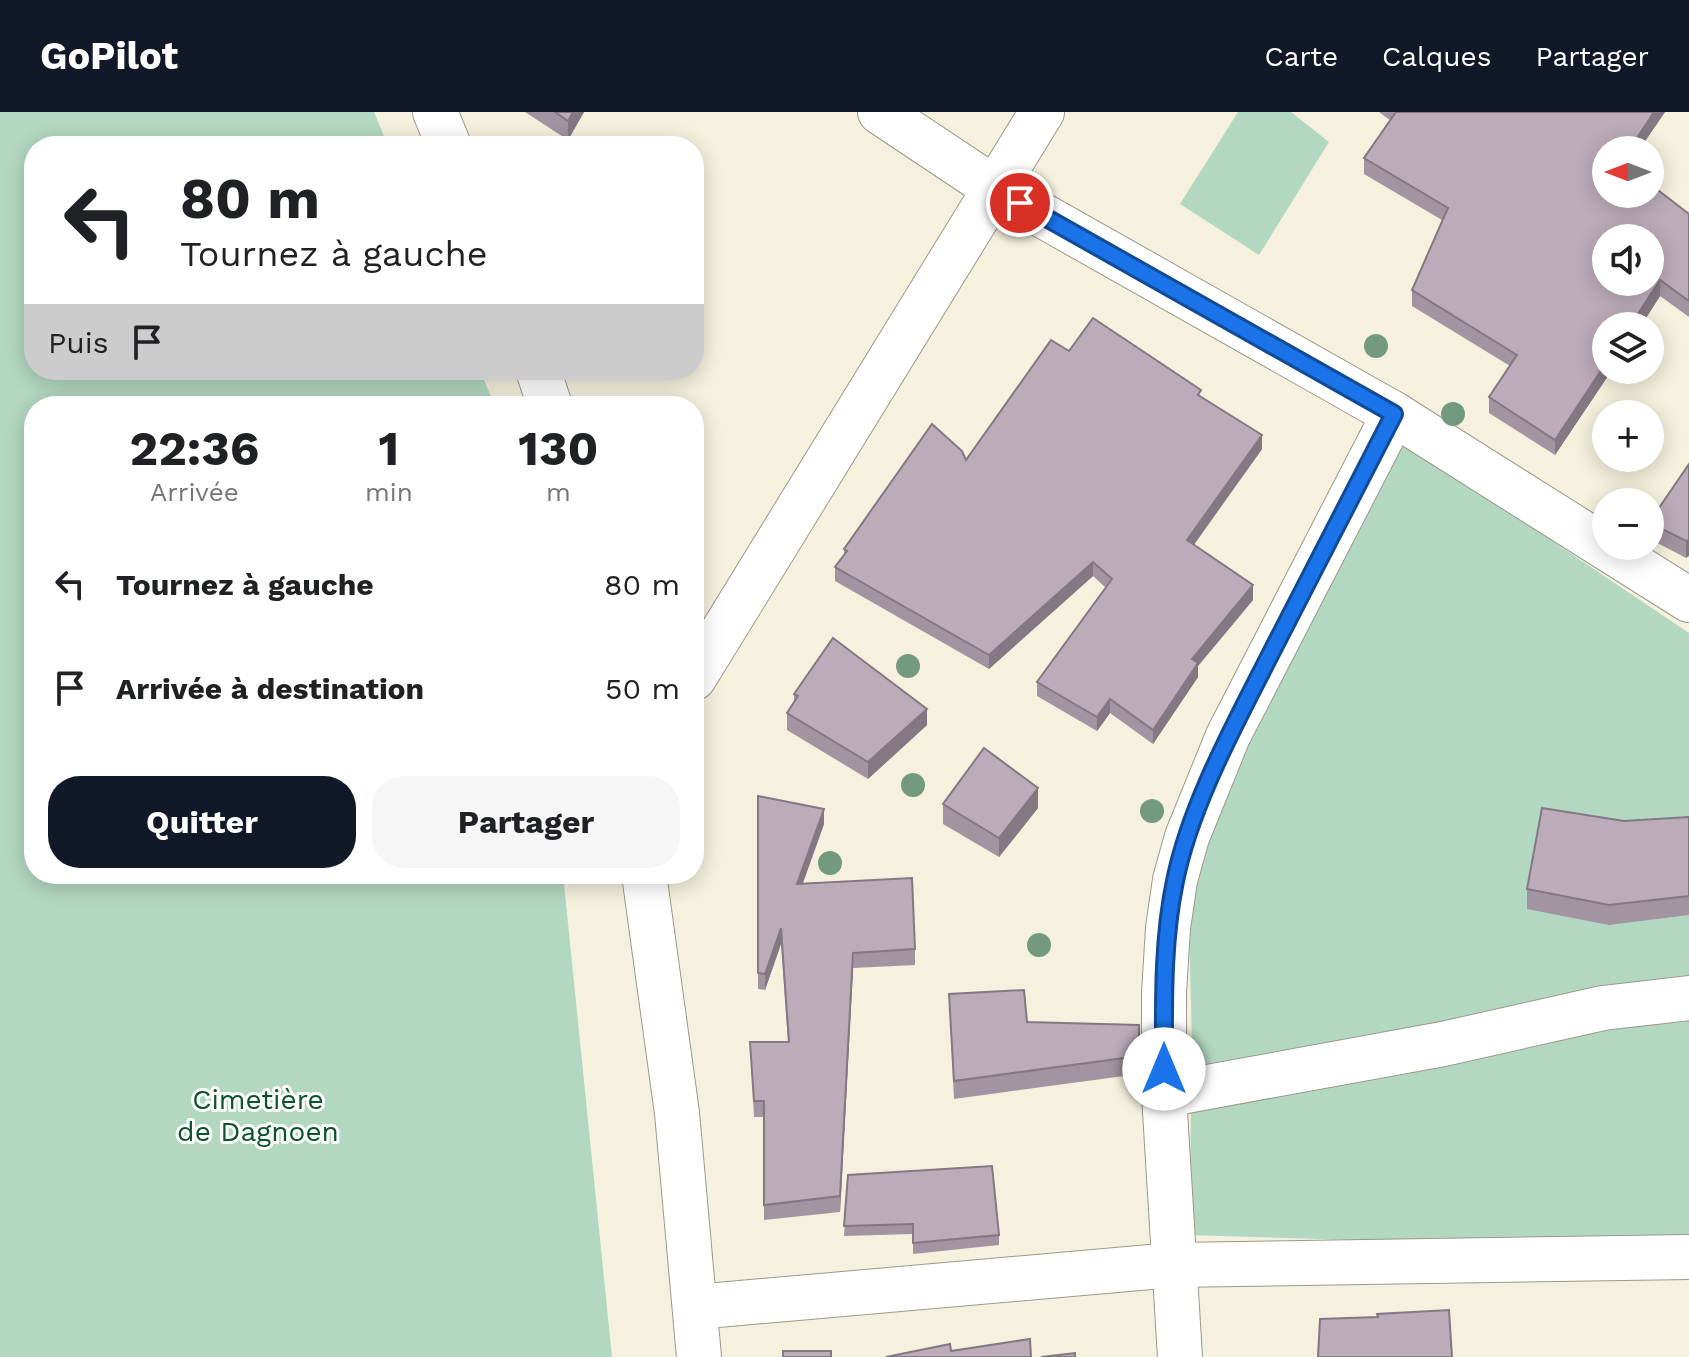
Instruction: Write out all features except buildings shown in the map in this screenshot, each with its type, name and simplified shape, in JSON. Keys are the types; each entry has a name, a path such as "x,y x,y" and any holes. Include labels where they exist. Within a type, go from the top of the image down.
{"street":[{"path":"435,112 445,136"},
{"path":"880,112 994,188 1394,414 1689,600"},
{"path":"704,662 1042,112"},
{"path":"1180,1357 1164,1095 1164,993 1175,880 1187,837 1228,736 1394,414"},
{"path":"645,884 677,1113 699,1357"},
{"path":"1164,1095 1443,1044 1603,1008 1689,998"},
{"path":"695,1307 1173,1265 1689,1257"}],"green space":[{"name":"Cimetière de Dagnoen","path":"0,112 374,112 384,136 24,136 24,380 484,380 491,396 24,396 24,884 564,884 612,1357 0,1357"},
{"path":"1238,112 1291,112 1329,142 1259,255 1180,204"},
{"path":"1399,438 1689,633 1689,1237 1681,1250 1189,1235 1192,1047 1188,881 1256,699"}],"route":[{"path":"1020,203 1394,414 1228,736 1187,837 1175,880 1168,928 1164,1069"}]}
